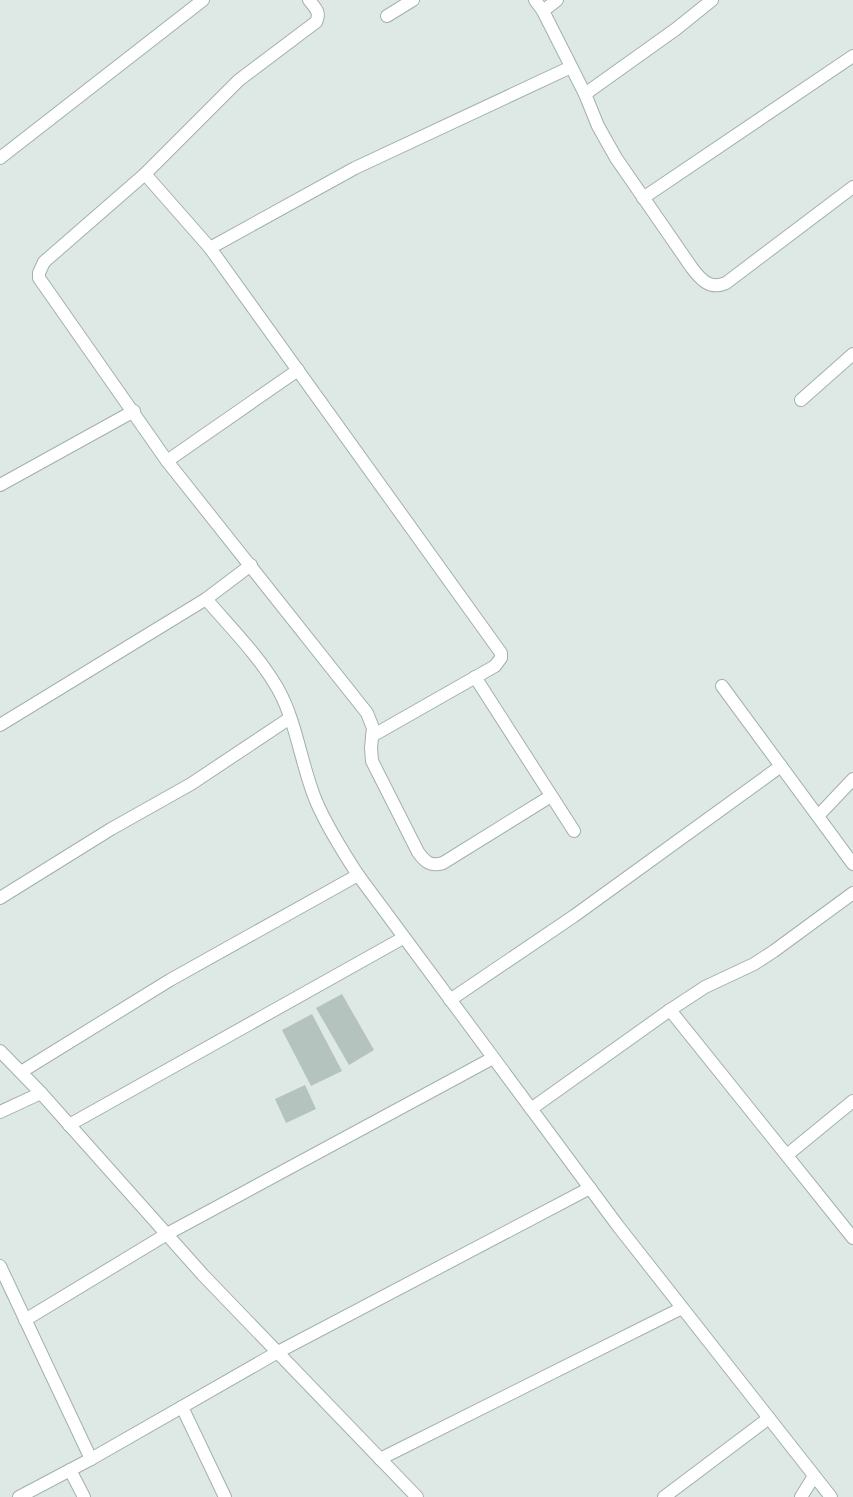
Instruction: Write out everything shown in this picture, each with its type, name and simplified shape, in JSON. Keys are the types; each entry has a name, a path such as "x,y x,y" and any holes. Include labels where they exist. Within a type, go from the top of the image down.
{"street":[{"path":"0,158 203,0"},
{"path":"309,0 318,12 319,16 316,22 239,80 144,174 44,262 39,272 42,284 134,411 167,461 251,565 366,713 373,728 371,748 372,761 418,852 426,862 430,864 443,863 551,796"},
{"path":"387,16 413,0"},
{"path":"535,0 543,11 585,94 598,126 616,158 698,277 711,286 718,286 726,283 853,187"},
{"path":"543,11 557,0"},
{"path":"585,94 676,29 712,0"},
{"path":"643,198 853,56"},
{"path":"210,248 355,168 570,67"},
{"path":"144,174 210,248 501,653 499,662 372,736"},
{"path":"801,400 853,354"},
{"path":"167,461 298,370"},
{"path":"0,485 134,411"},
{"path":"0,725 206,599 251,565"},
{"path":"206,599 266,671 278,690 290,718 316,801 341,848 358,875 403,938 590,1188 682,1308 831,1497"},
{"path":"475,676 574,831"},
{"path":"722,686 853,864"},
{"path":"0,898 111,829 191,784 290,718"},
{"path":"450,1000 574,916 781,766"},
{"path":"818,816 853,779"},
{"path":"21,1072 170,980 358,875"},
{"path":"531,1109 670,1010 705,987 754,964 853,893"},
{"path":"69,1125 403,938"},
{"path":"670,1010 853,1238"},
{"path":"0,1051 41,1093 167,1234 417,1497"},
{"path":"25,1320 167,1234 493,1058"},
{"path":"0,1112 41,1093"},
{"path":"786,1155 853,1101"},
{"path":"19,1497 91,1459 278,1352 590,1188"},
{"path":"0,1266 91,1459"},
{"path":"380,1459 682,1308"},
{"path":"182,1407 225,1497"},
{"path":"664,1497 769,1418"},
{"path":"70,1470 84,1497"},
{"path":"801,1497 814,1476"}],"building":[{"path":"342,994 374,1050 349,1065 316,1008"},
{"path":"312,1014 342,1071 311,1086 282,1030"},
{"path":"305,1085 316,1109 286,1123 275,1099"}]}
